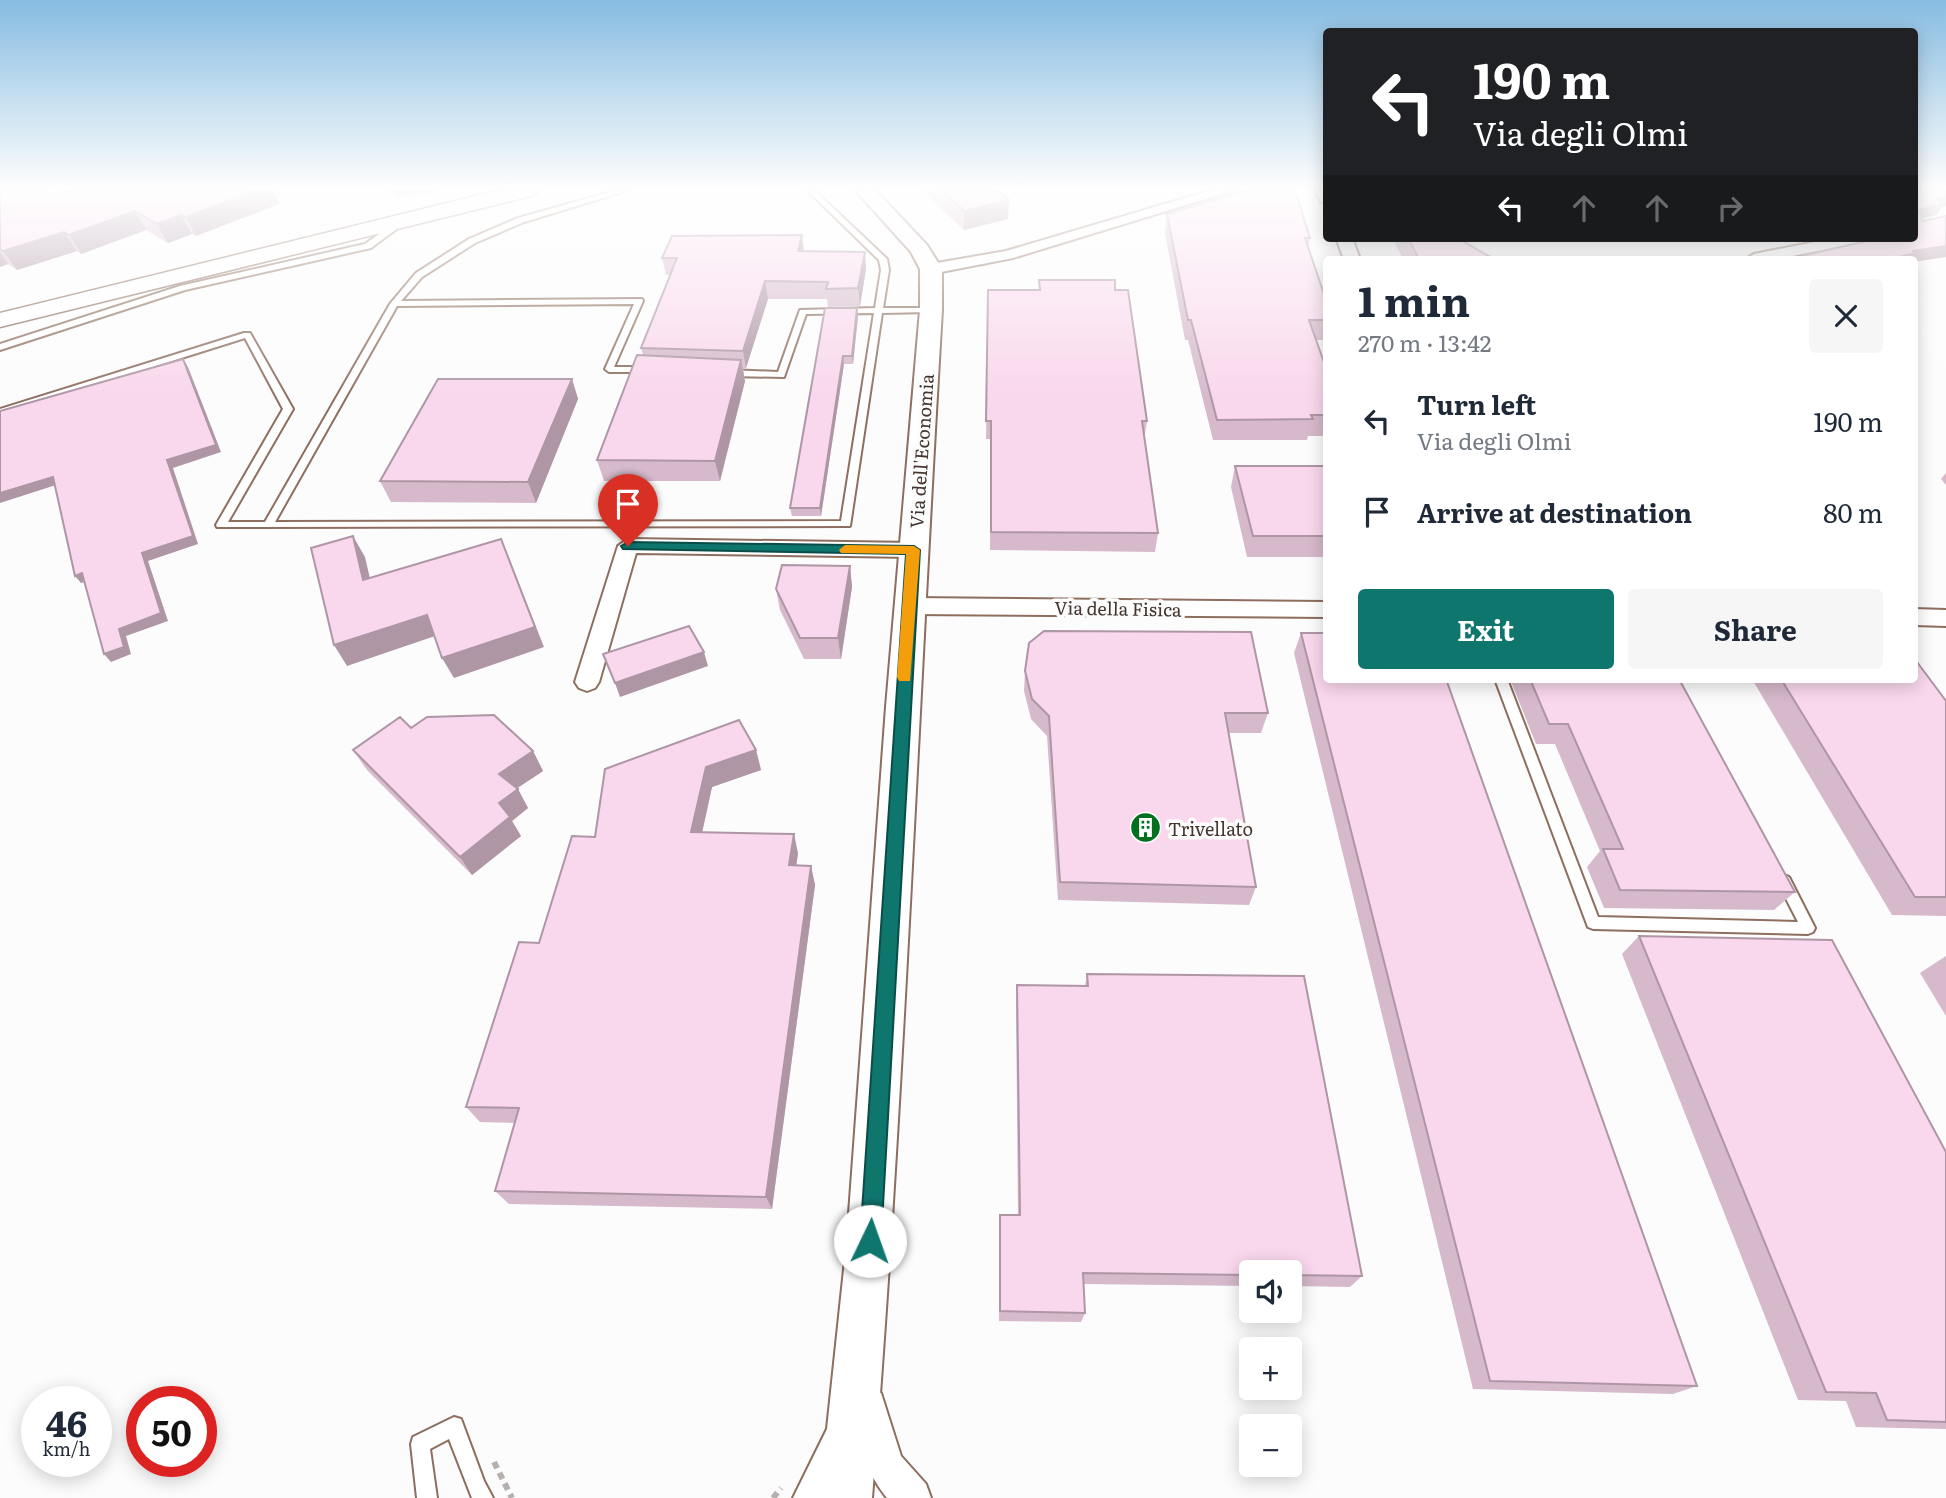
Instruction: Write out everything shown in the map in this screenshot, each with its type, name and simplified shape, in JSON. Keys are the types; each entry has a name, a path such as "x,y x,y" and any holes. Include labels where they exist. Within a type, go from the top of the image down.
{"main road":[{"path":"0,320 247,260"},
{"path":"926,260 931,269"},
{"name":"Via dell'Economia","path":"850,1435 870,1241 931,310 931,269"},
{"path":"819,1498 850,1435"},
{"path":"846,1498 850,1435"}],"street":[{"path":"931,269 981,260"},
{"path":"587,682 628,546 914,550"},
{"name":"Via della Fisica","path":"910,606 1323,610"},
{"path":"1918,617 1946,618"},
{"path":"857,1366 885,1466 912,1498"}],"lane":[{"path":"0,347 183,288 307,260"},
{"path":"268,525 394,304 419,275 443,260"},
{"path":"0,412 247,335 288,409 221,525 845,524 878,311 883,260"},
{"path":"394,304 639,301 609,369 662,370"},
{"path":"715,372 781,375 803,312 931,310"},
{"path":"1503,683 1594,923 1808,928 1777,868"},
{"path":"427,1498 420,1444 454,1426 476,1486 484,1498"}],"building":[{"path":"676,260 863,260 858,288 826,289 828,282 765,281 743,351 641,348"},
{"path":"1176,260 1312,260 1323,291 1323,320 1309,320 1323,359 1323,415 1311,415 1313,419 1217,420 1191,320 1188,320"},
{"path":"1039,280 1115,280 1115,290 1128,290 1147,421 1142,421 1158,533 991,532 991,421 986,421 988,290 1040,290"},
{"path":"825,308 857,308 852,356 843,356 820,508 790,508"},
{"path":"637,355 741,360 715,461 597,460"},
{"path":"183,359 216,445 167,460 193,536 142,553 161,613 119,629 124,647 104,654 82,573 75,576 53,477 0,493 0,411"},
{"path":"438,379 572,379 528,482 380,481"},
{"path":"1235,466 1323,466 1323,536 1253,536"},
{"path":"353,536 363,580 501,539 535,627 442,658 427,615 334,645 311,548"},
{"path":"782,565 850,566 838,638 800,638 776,589"},
{"path":"689,626 704,652 615,683 603,654"},
{"name":"Trivellato","path":"1044,631 1251,632 1268,713 1225,713 1256,887 1060,882 1049,716 1032,699 1025,671 1029,643"},
{"path":"1301,633 1323,633 1323,683 1447,683 1697,1386 1490,1381"},
{"path":"1918,663 1946,701 1946,897 1915,897 1783,683 1918,683"},
{"path":"1532,683 1681,683 1795,892 1620,890 1603,849 1623,849 1568,724 1549,724"},
{"path":"494,715 533,751 499,774 518,789 499,803 510,817 460,857 353,750 400,717 411,728 427,717"},
{"path":"739,720 756,750 706,767 691,832 794,834 789,865 811,866 766,1197 495,1191 519,1108 466,1107 519,942 539,943 572,836 595,837 605,769"},
{"path":"1639,936 1832,940 1946,1152 1946,1422 1887,1420 1876,1393 1826,1392"},
{"path":"1087,974 1304,976 1362,1276 1302,1275 1302,1260 1239,1260 1239,1275 1083,1273 1085,1313 1000,1311 1000,1215 1020,1215 1017,985 1088,986"}],"slow traffic":[{"path":"845,550 914,550 905,677"}],"place":[{"name":"Trivellato","path":"1145,828"}],"route":[{"path":"628,546 914,550 870,1241"}]}
